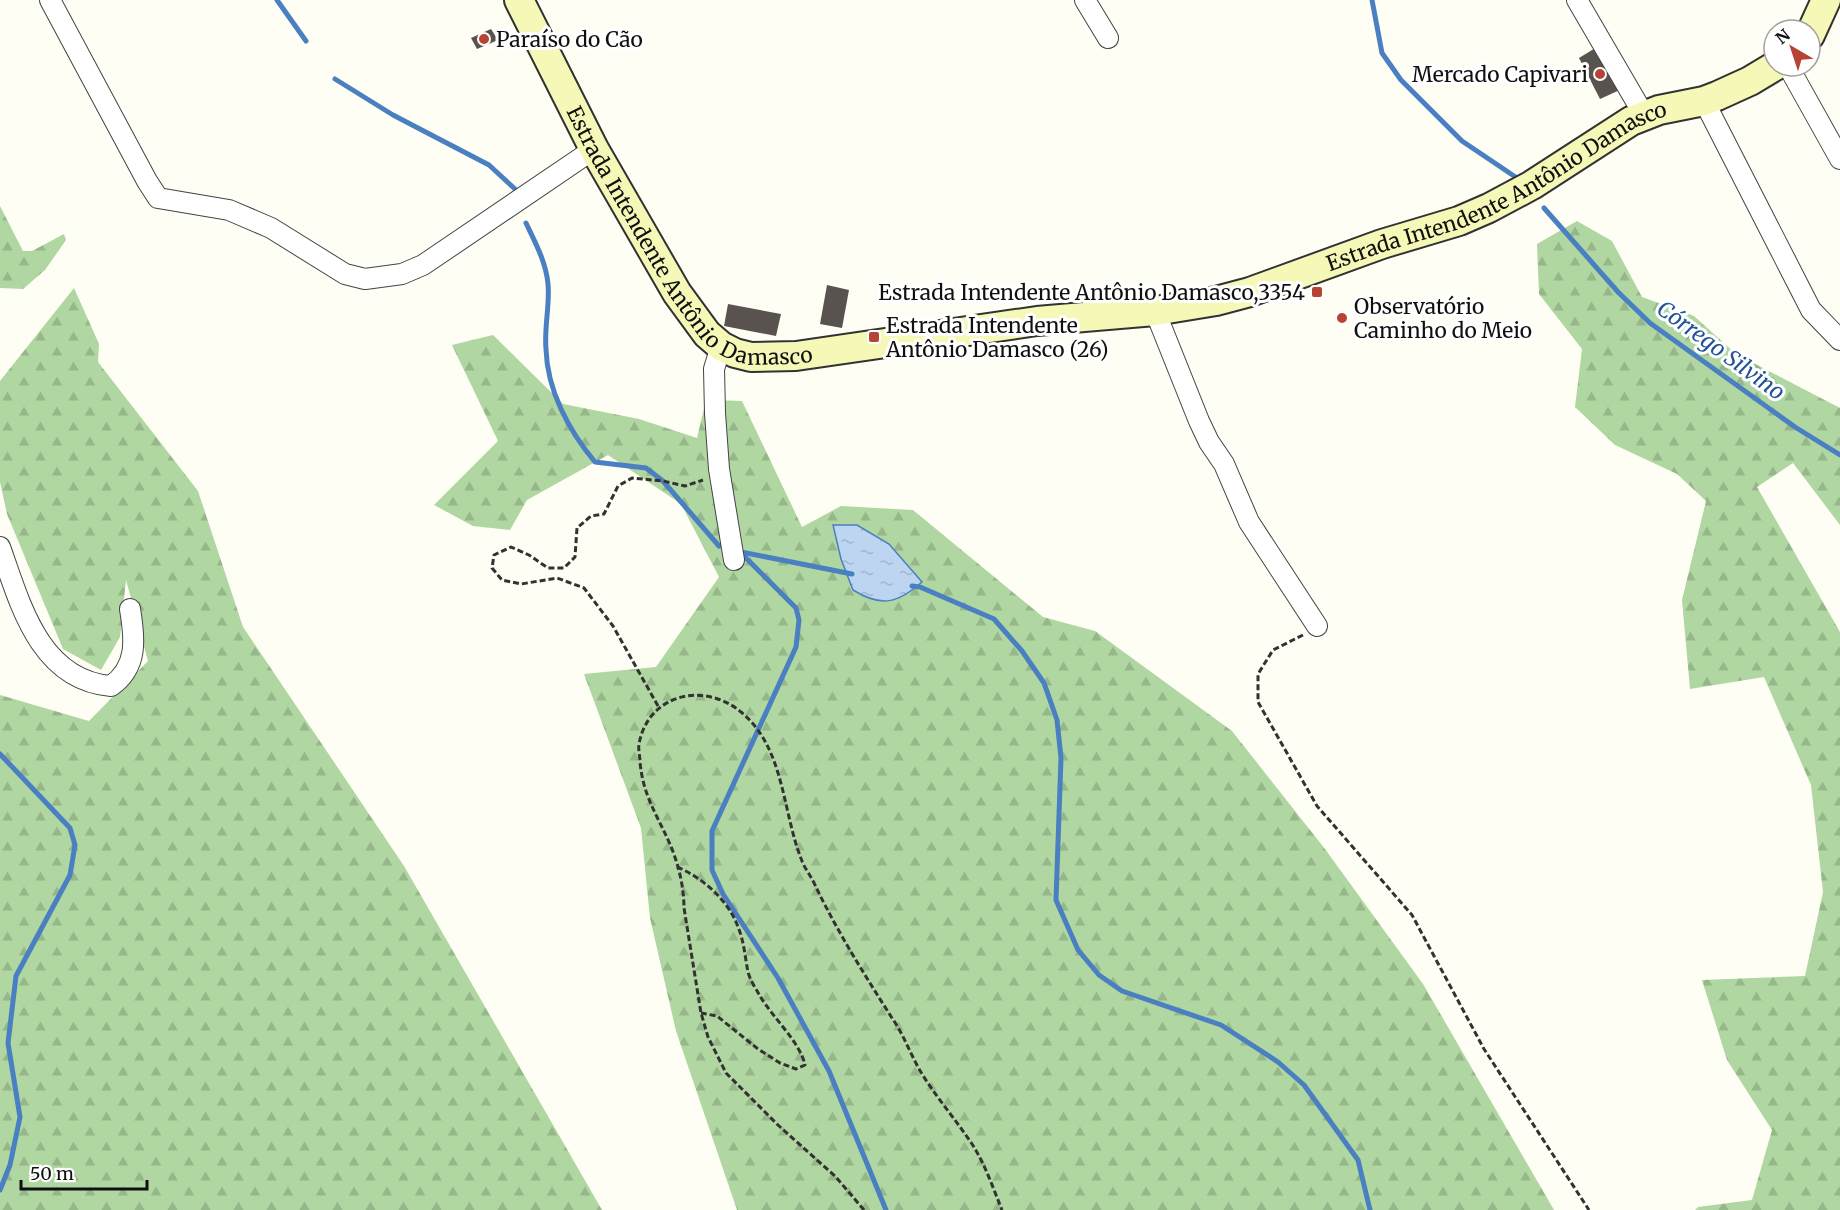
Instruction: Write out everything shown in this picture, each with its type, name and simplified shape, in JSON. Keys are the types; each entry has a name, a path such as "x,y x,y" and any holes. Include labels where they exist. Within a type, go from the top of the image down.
{"main road":[{"name":"Estrada Intendente Antônio Damasco","path":"519,0 594,149 677,293 696,321 721,346 751,357 784,357 1037,321 1155,311 1208,303 1250,292 1382,244 1474,215 1532,185 1607,135 1644,115 1704,101 1762,74"}],"street":[{"path":"50,0 158,198 229,210 272,228 345,274 365,279 385,278 423,265 594,149"},
{"path":"1085,0 1108,38"},
{"path":"1577,0 1644,115"},
{"path":"1795,78 1840,159"},
{"path":"1704,101 1811,310 1840,340"},
{"path":"1155,311 1199,421 1209,442 1224,464 1249,522 1317,626"},
{"path":"721,346 714,369 713,387 719,469 734,560"},
{"path":"0,547 19,602 44,650 68,672 95,685 111,686 122,678 131,657 134,636 130,609"}],"path":[{"path":"658,706 613,626 584,588 557,578 520,584 501,580 492,568 494,555 511,547 529,555 548,568 564,568 575,557 577,528 591,516 604,514 618,486 632,478 685,486 701,481 719,469"},
{"path":"1317,626 1293,642 1273,650 1258,675 1258,702 1317,806 1412,915 1484,1049 1589,1210"},
{"path":"864,1210 836,1176 778,1125 726,1072 708,1037 701,1013 684,908 684,891 669,843 652,809 642,778 639,745 647,720 658,706 693,693 721,699 741,712 757,730 770,751 802,861 835,926 893,1019 921,1073 973,1145 986,1169 1002,1210"},
{"path":"677,867 689,872 708,886 725,904 738,925 749,974 774,1018 803,1055 805,1065 796,1069 780,1063 758,1049 717,1016 701,1013"}],"green space":[{"path":"0,206 23,251 32,251 64,234 66,240 45,270 23,289 0,288"},
{"path":"1577,221 1612,241 1642,297 1694,316 1736,354 1840,408 1840,525 1793,463 1757,487 1840,632 1840,1210 1695,1210 1698,1207 1752,1200 1772,1130 1727,1060 1702,980 1805,976 1823,892 1811,785 1764,677 1690,689 1682,600 1706,501 1677,474 1615,445 1575,407 1582,349 1539,294 1537,244"},
{"path":"74,288 99,344 98,362 198,491 243,627 404,866 602,1210 0,1210 0,695 89,721 148,661 126,580 120,637 101,670 63,649 7,514 0,482 0,381"},
{"path":"493,335 563,404 639,419 697,438 706,400 742,401 802,527 841,506 913,510 1043,617 1095,631 1232,731 1325,849 1423,984 1554,1210 737,1210 676,1031 650,918 641,828 584,674 656,667 719,577 681,504 608,455 527,500 510,530 473,526 434,505 498,441 452,345"}],"water":[{"path":"833,525 857,525 889,544 922,582 905,595 889,601 863,596 853,590 841,559"}],"building":[{"name":"Paraíso do Cão","path":"491,29 498,40 477,49 471,38"},
{"name":"Mercado Capivari","path":"1597,47 1622,89 1600,99 1579,58"},
{"path":"827,285 849,290 842,328 820,324"},
{"path":"728,304 781,314 776,336 724,326"}],"waterway":[{"path":"277,0 306,41"},
{"name":"Córrego Silvino","path":"1372,0 1382,53 1401,80 1462,141 1517,178"},
{"path":"335,79 393,115 489,165 515,189"},
{"name":"Córrego Silvino","path":"1544,208 1618,292 1650,323 1795,427 1840,455"},
{"path":"526,223 540,252 547,276 547,364 555,395 568,423 595,462 646,468 663,481 719,546"},
{"path":"741,552 852,574"},
{"path":"742,554 796,608 799,620 796,647 712,831 712,870 723,894 778,978 829,1071 886,1210"},
{"path":"912,586 920,587 994,619 1022,651 1044,683 1057,720 1061,758 1056,900 1078,950 1099,975 1122,991 1221,1025 1278,1062 1304,1085 1358,1160 1370,1210"},
{"path":"0,754 70,828 75,845 70,875 16,976 8,1043 20,1117 10,1165 0,1190"}],"place":[{"name":"Paraíso do Cão","path":"484,39"},
{"name":"Mercado Capivari","path":"1600,74"},
{"name":"Estrada Intendente Antônio Damasco,3354","path":"1317,292"},
{"name":"Observatório Caminho do Meio","path":"1342,318"},
{"name":"Estrada Intendente Antônio Damasco (26)","path":"874,337"}]}
